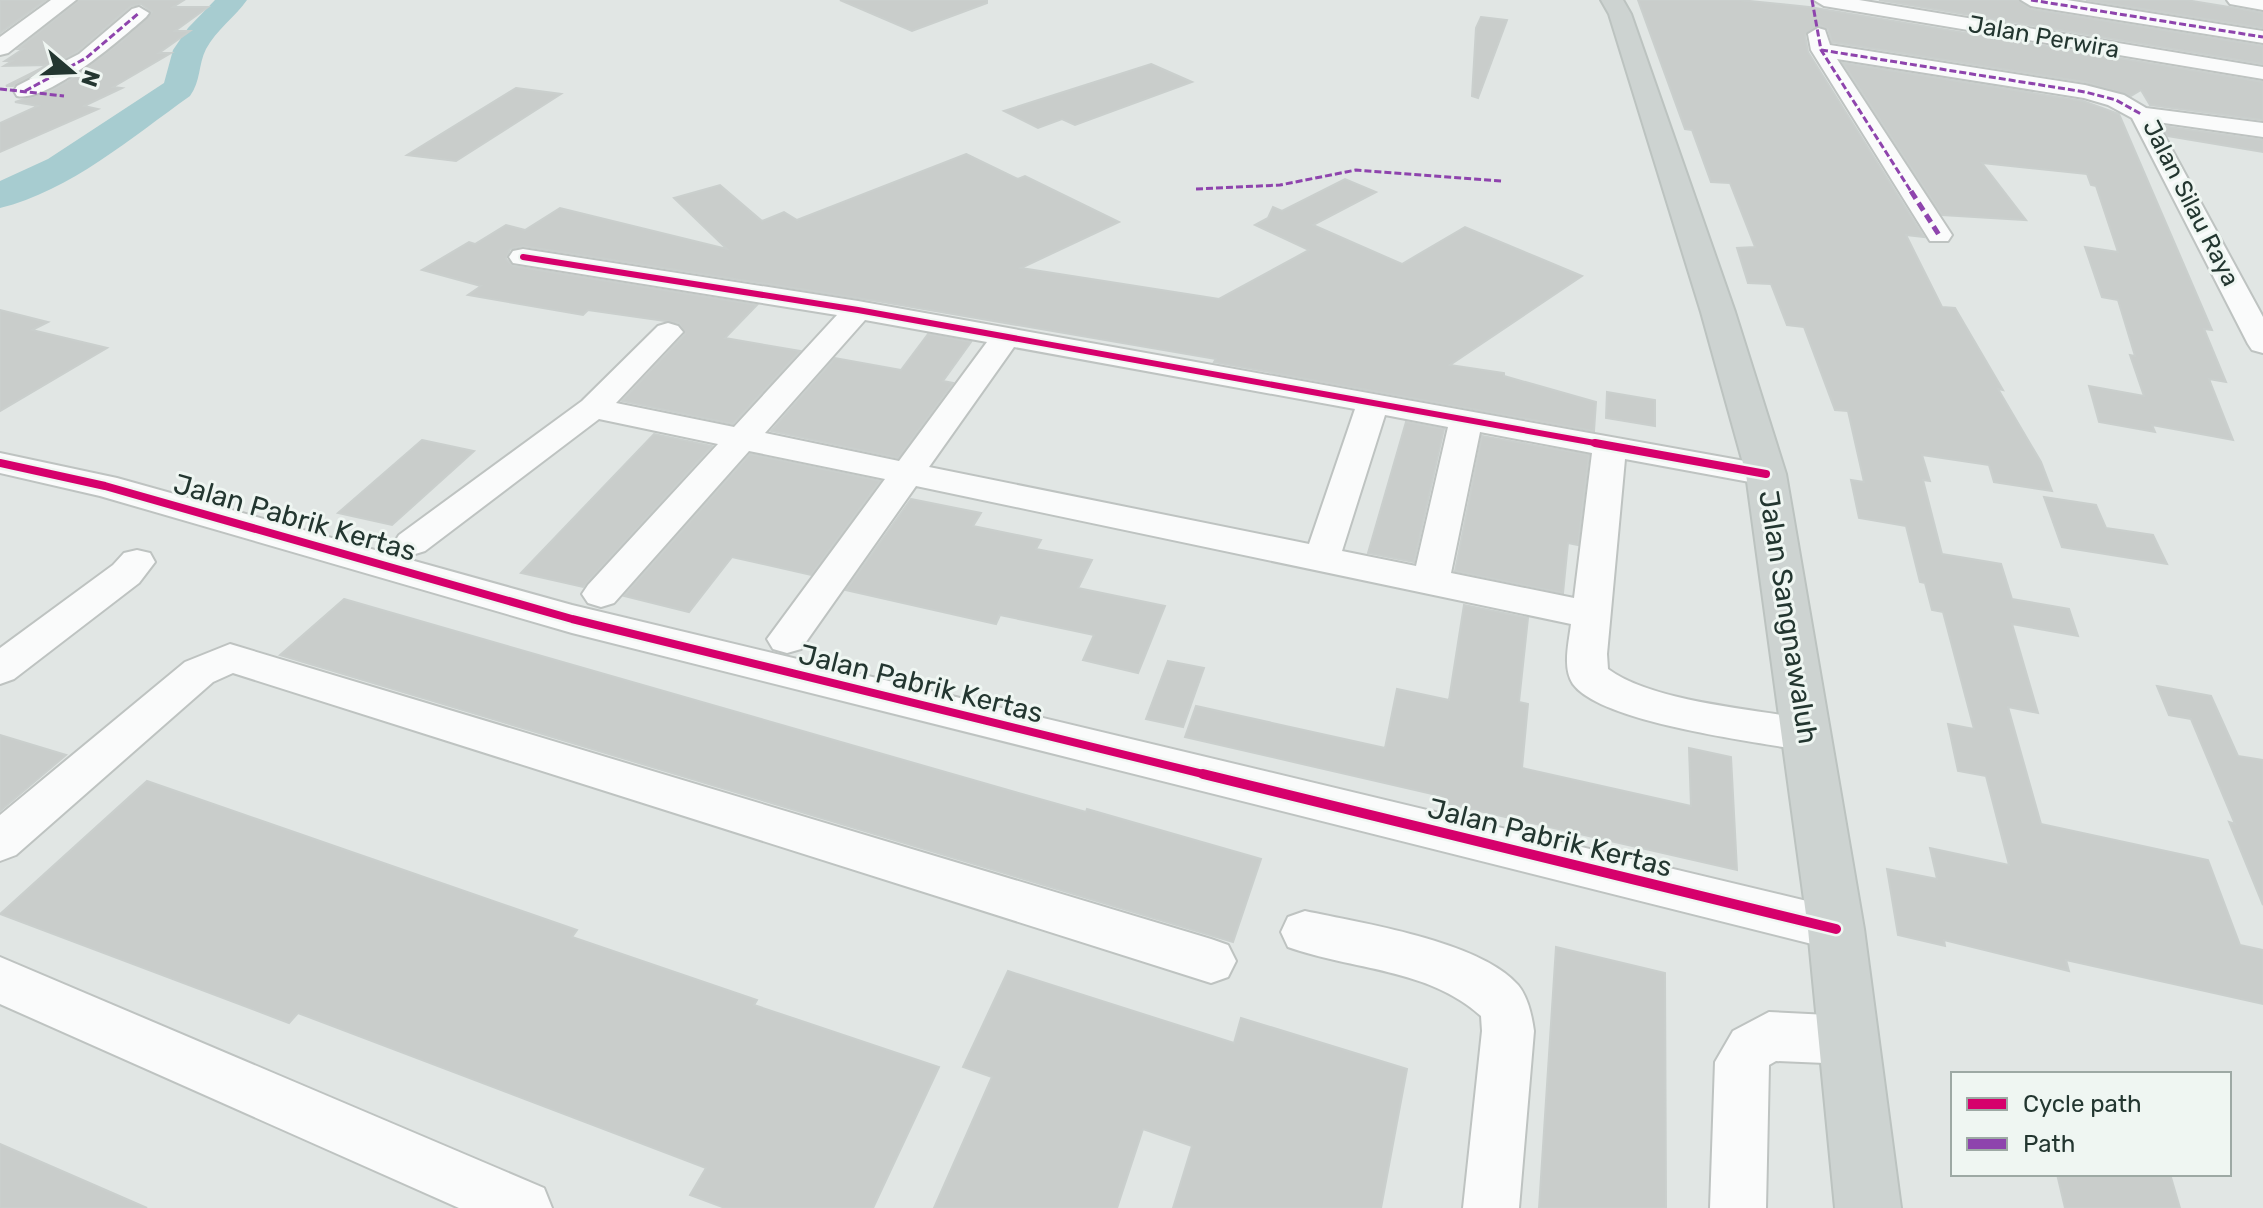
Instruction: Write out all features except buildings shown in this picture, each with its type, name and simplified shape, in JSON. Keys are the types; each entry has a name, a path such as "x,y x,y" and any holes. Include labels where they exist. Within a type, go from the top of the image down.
{"main road":[{"name":"Jalan Sangnawaluh","path":"1612,0 1620,14 1718,312 1766,474 1836,929 1868,1208"}],"street":[{"path":"0,48 65,0"},
{"path":"1812,0 1821,50 1939,235"},
{"name":"Jalan Perwira","path":"1824,0 2263,73"},
{"path":"2031,0 2263,37"},
{"path":"2192,0 2205,120"},
{"path":"2237,0 2263,4"},
{"path":"25,91 86,58 139,13"},
{"path":"1821,50 2085,92 2116,100 2141,114"},
{"path":"0,89 64,96"},
{"name":"Jalan Silau Raya","path":"2141,114 2263,130"},
{"name":"Jalan Silau Raya","path":"2141,114 2259,328"},
{"path":"523,257 858,310 1766,474"},
{"path":"601,594 858,310"},
{"path":"412,543 593,408 668,332"},
{"path":"787,639 1006,337"},
{"path":"1322,558 1373,403"},
{"path":"593,408 1591,615"},
{"path":"1431,581 1466,420"},
{"path":"1610,445 1587,654 1589,676 1606,690 1641,702 1807,735"},
{"name":"Jalan Pabrik Kertas","path":"0,463 105,486 572,619 1836,929"},
{"path":"0,669 126,574 137,562"},
{"path":"0,842 199,672 230,658 1211,961"},
{"path":"1305,932 1459,972 1503,1004 1508,1031 1491,1208"},
{"path":"0,980 524,1208"},
{"path":"1738,1208 1741,1062 1751,1048 1769,1036 1849,1040"}],"waterway":[{"path":"0,196 62,167 178,89 189,50 232,0"}],"marked path":[{"path":"1812,0 1821,50 1939,235"},
{"path":"2031,0 2263,37"},
{"path":"25,91 86,58 139,13"},
{"path":"1821,50 2085,92 2116,100 2141,114"},
{"path":"0,89 64,96"},
{"path":"1196,189 1280,185 1356,170 1502,181"}],"cycle path":[{"path":"523,257 858,310 1766,474"},
{"path":"0,463 105,486 572,619 1836,929"}]}
